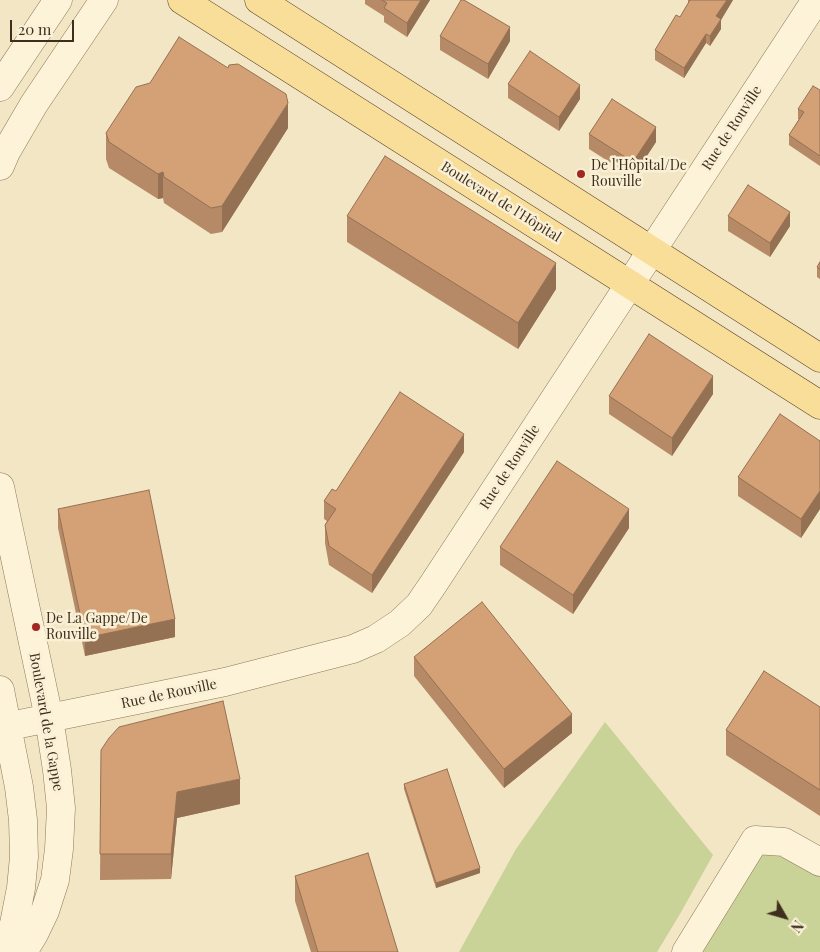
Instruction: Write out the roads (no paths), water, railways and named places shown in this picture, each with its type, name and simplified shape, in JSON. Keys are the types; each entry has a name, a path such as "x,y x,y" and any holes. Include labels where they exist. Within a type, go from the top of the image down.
{"main road":[{"name":"Boulevard de l'Hôpital","path":"182,0 820,405"},
{"path":"259,0 820,358"}],"street":[{"path":"0,87 58,0"},
{"path":"0,166 34,104 104,0"},
{"name":"Rue de Rouville","path":"4,727 225,682 352,649 376,639 400,623 419,605 434,583 816,0"},
{"name":"Boulevard de la Gappe","path":"0,487 49,718 61,808 56,880 34,934 23,952"},
{"path":"0,690 4,727 19,787 23,820 24,857 21,888 14,924 3,952"},
{"path":"686,952 755,840 784,842 820,862"}],"place":[{"name":"De l'Hôpital/De Rouville","path":"581,174"},
{"name":"De La Gappe/De Rouville","path":"36,627"}]}
